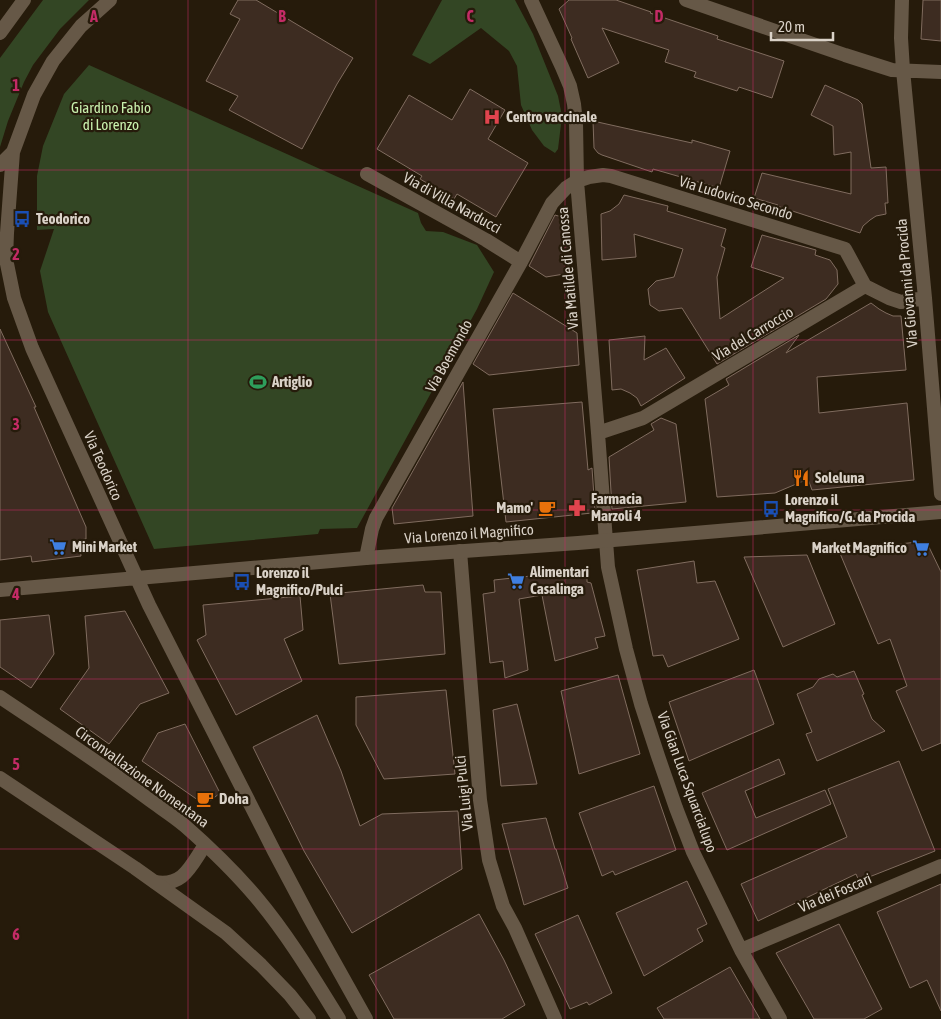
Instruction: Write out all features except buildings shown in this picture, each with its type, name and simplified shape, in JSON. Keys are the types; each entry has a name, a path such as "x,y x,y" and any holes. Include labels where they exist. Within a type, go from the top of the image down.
{"street":[{"path":"0,33 24,0"},
{"path":"0,165 13,152 34,95 53,61 81,26 101,6 110,0"},
{"name":"Via Matilde di Canossa","path":"531,0 566,76 572,95 576,123 577,181 606,541"},
{"path":"686,0 852,58 892,70 941,72"},
{"name":"Via Giovanni da Procida","path":"902,0 901,38 903,70 925,298 941,494"},
{"name":"Via Teodorico","path":"13,152 6,259 14,298 32,348 135,578 309,917 366,1019"},
{"name":"Via di Villa Narducci","path":"367,174 486,240 521,262"},
{"name":"Via Ludovico Secondo","path":"577,181 588,177 610,176 845,249 865,286"},
{"name":"Via Boemondo","path":"366,558 376,518 521,262 552,203 566,188 577,181"},
{"path":"865,286 901,302 925,298"},
{"name":"Via del Carroccio","path":"598,433 643,418 865,286"},
{"name":"Via Lorenzo il Magnifico","path":"0,590 366,558 606,541 941,512"},
{"name":"Via Gian Luca Squarcialupo","path":"606,541 608,567 626,649 641,704 676,808 694,852 741,950 780,1019"},
{"name":"Via Luigi Pulci","path":"460,551 480,800 489,860 503,906 515,928 555,1019"},
{"name":"Circonvallazione Nomentana","path":"0,697 115,774 183,824 206,845 228,866 278,924 339,1019"},
{"path":"0,778 155,882 234,940 273,978 309,1019"},
{"path":"155,882 164,884 181,878 206,845"},
{"name":"Via dei Foscari","path":"741,950 941,866"}],"green space":[{"path":"43,0 89,0 60,29 33,65 8,121 0,147 0,58"},
{"path":"442,0 515,0 533,34 558,96 562,116 558,149 555,153 544,146 532,130 521,105 517,66 509,51 481,28 430,64 412,55"},
{"name":"Artiglio","path":"89,65 418,213 426,231 443,232 477,245 494,272 477,309 357,528 320,529 318,534 154,549 48,312 40,271 54,229 37,230 37,176 43,146 64,94"}],"place":[{"name":"Centro vaccinale","path":"492,117"},
{"name":"Teodorico","path":"22,219"},
{"name":"Artiglio","path":"258,382"},
{"name":"Soleluna","path":"801,478"},
{"name":"Mamo'","path":"547,508"},
{"name":"Farmacia Marzoli 4","path":"577,508"},
{"name":"Lorenzo il Magnifico/G. da Procida","path":"771,509"},
{"name":"Mini Market","path":"58,547"},
{"name":"Market Magnifico","path":"921,548"},
{"name":"Alimentari Casalinga","path":"516,581"},
{"name":"Lorenzo il Magnifico/Pulci","path":"242,582"},
{"name":"Doha","path":"205,799"}],"park label":[{"name":"Giardino Fabio di Lorenzo","path":"111,116"}]}
